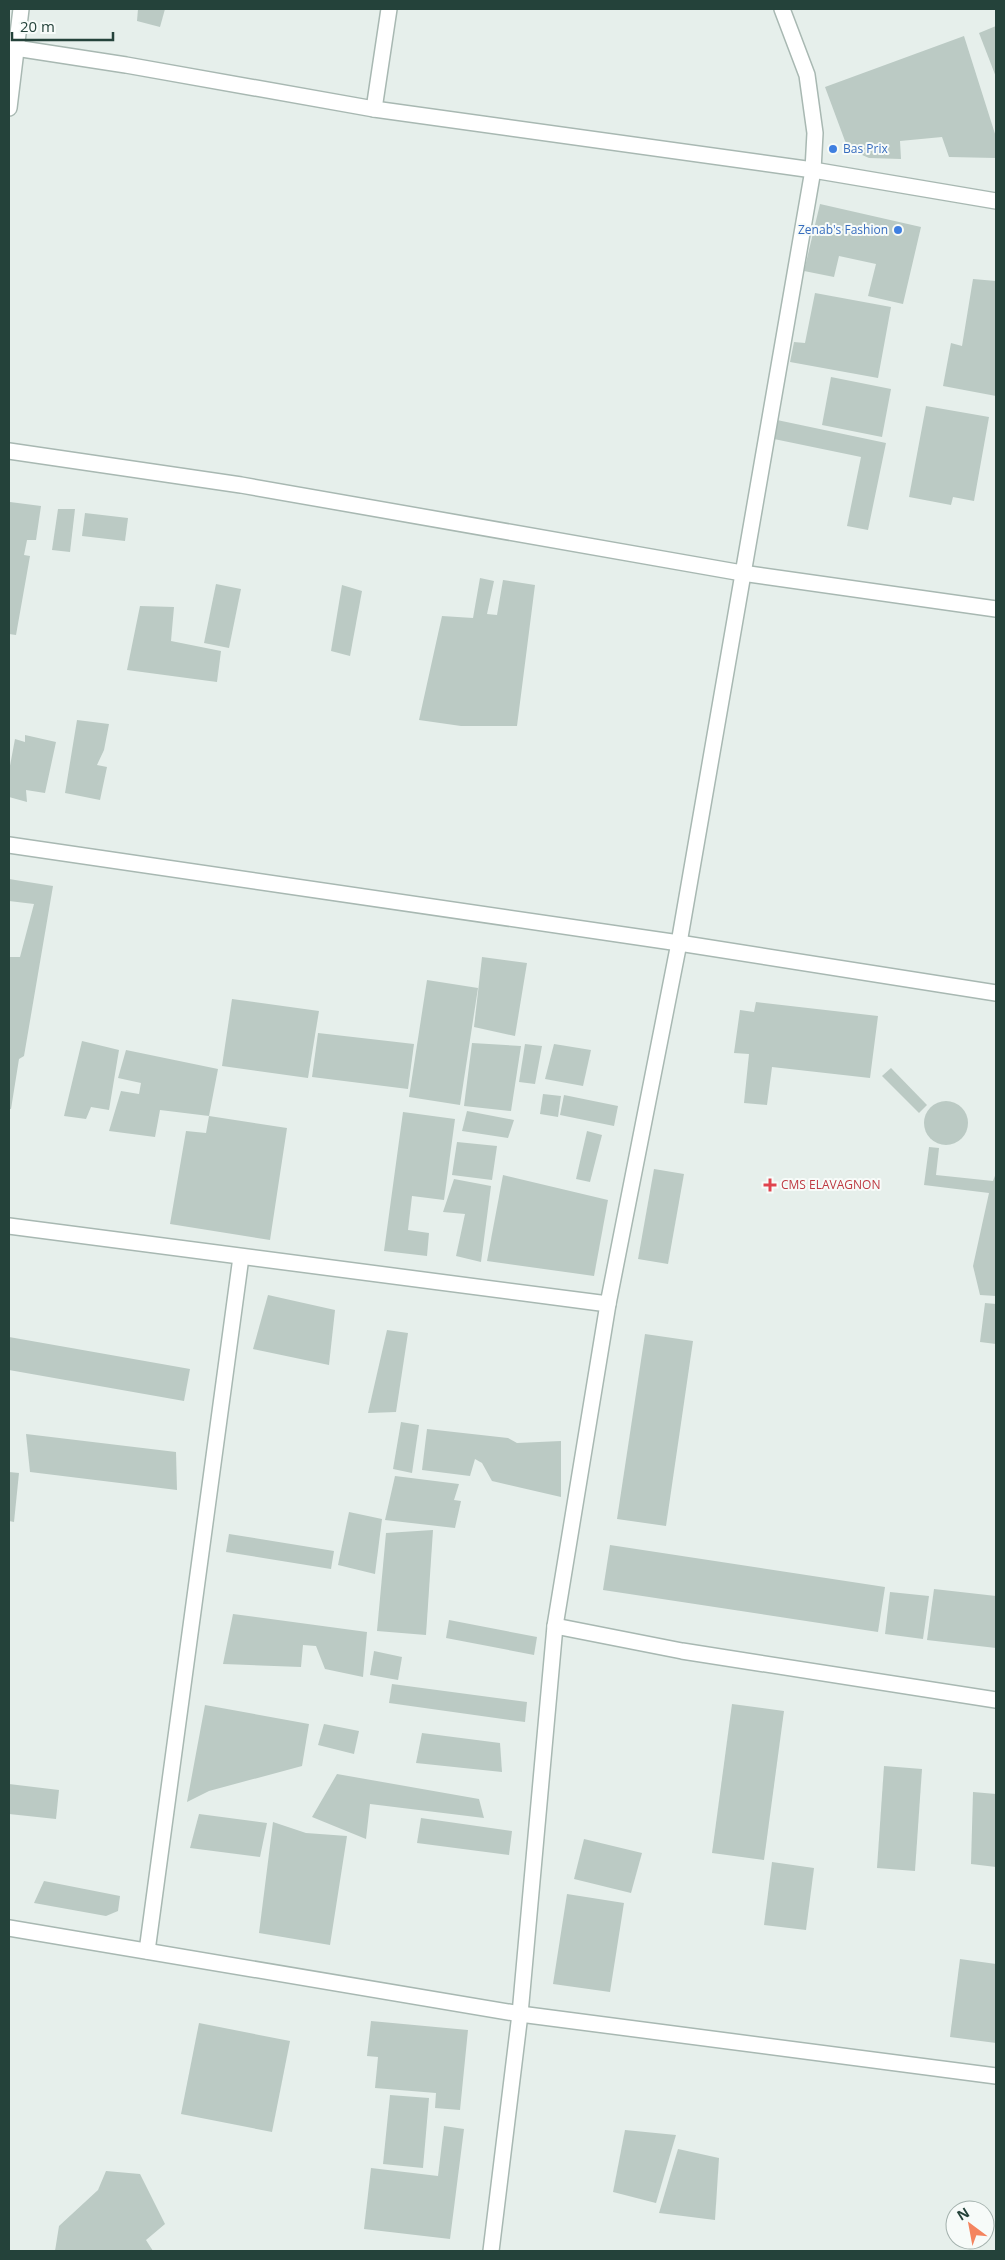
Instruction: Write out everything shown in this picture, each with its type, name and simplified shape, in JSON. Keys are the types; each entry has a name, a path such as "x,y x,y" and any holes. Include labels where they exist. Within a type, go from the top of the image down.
{"street":[{"path":"9,108 12,47 21,9"},
{"path":"374,109 389,9"},
{"path":"491,2251 520,2014 555,1626 608,1304 679,943 813,170 815,133 807,75 782,9"},
{"path":"12,47 126,65 374,109 813,170 996,201"},
{"path":"9,451 241,485 742,573 996,609"},
{"path":"9,845 679,943 996,993"},
{"path":"9,1226 608,1304"},
{"path":"147,1951 241,1257"},
{"path":"555,1626 682,1651 996,1700"},
{"path":"9,1928 520,2014 996,2076"}],"building":[{"path":"138,9 165,9 160,27 137,21"},
{"path":"996,26 996,77 979,33"},
{"path":"964,36 996,137 996,158 949,157 942,137 900,141 901,159 869,158 853,151 845,141 825,87"},
{"path":"820,204 921,227 903,304 868,296 876,264 839,256 834,277 804,271"},
{"path":"973,279 996,281 996,396 943,386 951,343 962,346"},
{"path":"815,293 891,307 878,378 790,362 794,342 805,343"},
{"path":"831,377 891,389 882,437 822,425"},
{"path":"926,406 989,417 974,501 953,497 951,505 909,497"},
{"path":"777,420 886,443 868,530 847,526 861,457 774,439"},
{"path":"10,502 41,506 36,540 27,540 24,555 30,556 16,635 9,634"},
{"path":"58,509 75,509 70,552 52,550"},
{"path":"85,513 128,518 125,541 82,536"},
{"path":"480,578 494,581 487,614 497,615 503,580 535,585 517,726 461,726 419,720 442,616 473,618"},
{"path":"216,584 241,589 229,648 204,643"},
{"path":"342,585 362,591 350,656 331,651"},
{"path":"140,606 174,607 171,641 221,651 217,682 127,670"},
{"path":"77,720 109,724 104,750 97,765 107,767 100,800 65,793"},
{"path":"25,735 56,742 45,793 26,790 27,802 9,797 9,771 15,739 25,742"},
{"path":"9,879 53,886 24,1056 19,1059 11,1109 9,1109 9,957 20,957 34,904 9,901"},
{"path":"482,957 527,963 515,1036 474,1027"},
{"path":"427,980 478,988 460,1105 409,1097"},
{"path":"232,999 319,1011 308,1078 222,1066"},
{"path":"756,1002 878,1016 870,1078 772,1067 767,1105 744,1103 749,1054 734,1053 740,1010 754,1012"},
{"path":"318,1033 414,1044 408,1089 312,1077"},
{"path":"82,1041 119,1050 109,1110 91,1107 86,1119 64,1116"},
{"path":"472,1043 521,1046 511,1111 464,1106"},
{"path":"525,1044 542,1046 535,1084 519,1082"},
{"path":"554,1044 591,1050 583,1086 545,1079"},
{"path":"126,1050 218,1069 209,1116 160,1110 155,1137 109,1131 121,1091 139,1094 141,1083 118,1078"},
{"path":"891,1068 927,1105 919,1113 882,1076"},
{"path":"543,1094 561,1096 558,1117 540,1114"},
{"path":"564,1095 618,1106 614,1126 560,1115"},
{"path":"946,1101 958,1105 964,1111 968,1123 964,1135 958,1141 946,1145 934,1141 928,1135 924,1123 928,1111 934,1105"},
{"path":"467,1111 514,1120 508,1138 462,1131"},
{"path":"403,1112 455,1119 444,1200 412,1196 408,1230 429,1233 427,1256 384,1251"},
{"path":"209,1116 287,1128 270,1240 170,1224 186,1131 206,1133"},
{"path":"587,1131 602,1135 590,1182 576,1179"},
{"path":"457,1142 497,1146 492,1180 452,1175"},
{"path":"929,1147 939,1148 936,1175 993,1181 996,1173 996,1296 980,1295 973,1266 989,1193 924,1185"},
{"path":"654,1169 684,1174 668,1264 638,1259"},
{"path":"503,1175 608,1200 594,1276 487,1261"},
{"path":"454,1179 491,1186 481,1262 456,1256 465,1214 443,1212"},
{"path":"268,1295 335,1310 329,1365 253,1349"},
{"path":"985,1303 996,1304 996,1344 980,1342"},
{"path":"387,1330 408,1333 396,1412 368,1413"},
{"path":"645,1334 693,1341 666,1526 617,1519"},
{"path":"9,1337 190,1369 184,1401 9,1370"},
{"path":"401,1422 419,1425 412,1473 393,1469"},
{"path":"427,1429 508,1438 517,1443 561,1441 561,1497 492,1481 482,1463 475,1459 470,1476 422,1470"},
{"path":"26,1434 176,1452 177,1490 30,1472"},
{"path":"9,1472 19,1473 14,1522 9,1521"},
{"path":"395,1476 459,1484 454,1500 461,1501 455,1528 385,1520"},
{"path":"349,1512 382,1519 375,1574 338,1565"},
{"path":"433,1530 426,1635 377,1631 386,1533"},
{"path":"229,1534 334,1551 331,1569 226,1552"},
{"path":"610,1545 885,1587 878,1632 603,1590"},
{"path":"934,1589 996,1596 996,1648 927,1640"},
{"path":"890,1592 929,1596 923,1639 885,1634"},
{"path":"233,1614 367,1632 363,1677 325,1669 316,1646 303,1645 301,1667 223,1664"},
{"path":"449,1620 537,1637 534,1655 446,1638"},
{"path":"374,1651 402,1657 398,1680 370,1675"},
{"path":"392,1684 527,1702 525,1722 389,1703"},
{"path":"732,1704 784,1711 764,1860 712,1853"},
{"path":"205,1705 309,1724 302,1766 209,1791 187,1802"},
{"path":"324,1724 359,1731 354,1754 318,1745"},
{"path":"422,1733 500,1743 502,1772 416,1763"},
{"path":"884,1766 922,1769 915,1871 877,1868"},
{"path":"337,1774 479,1799 484,1818 370,1804 366,1839 312,1817"},
{"path":"9,1784 59,1790 56,1819 9,1814"},
{"path":"973,1792 996,1794 996,1867 971,1864"},
{"path":"199,1814 267,1823 260,1857 190,1848"},
{"path":"421,1818 512,1831 509,1855 417,1843"},
{"path":"273,1822 306,1833 347,1836 330,1945 259,1933"},
{"path":"584,1839 642,1853 631,1893 574,1879"},
{"path":"772,1862 814,1868 806,1930 764,1925"},
{"path":"44,1881 120,1896 118,1911 106,1916 34,1903"},
{"path":"567,1894 624,1903 610,1992 553,1984"},
{"path":"960,1959 996,1964 996,2043 950,2037"},
{"path":"371,2021 468,2030 460,2110 435,2108 436,2093 375,2088 378,2057 367,2056"},
{"path":"199,2023 290,2041 272,2132 181,2114"},
{"path":"390,2095 429,2098 423,2168 383,2164"},
{"path":"444,2126 464,2129 450,2239 364,2229 371,2168 438,2176"},
{"path":"625,2130 676,2135 656,2203 613,2192"},
{"path":"678,2149 719,2158 715,2220 659,2213"},
{"path":"106,2171 140,2174 165,2224 146,2240 153,2251 55,2251 59,2226 98,2190"}],"place":[{"name":"Bas Prix","path":"833,149"},
{"name":"Zenab's Fashion","path":"898,230"},
{"name":"CMS ELAVAGNON","path":"770,1185"}]}
